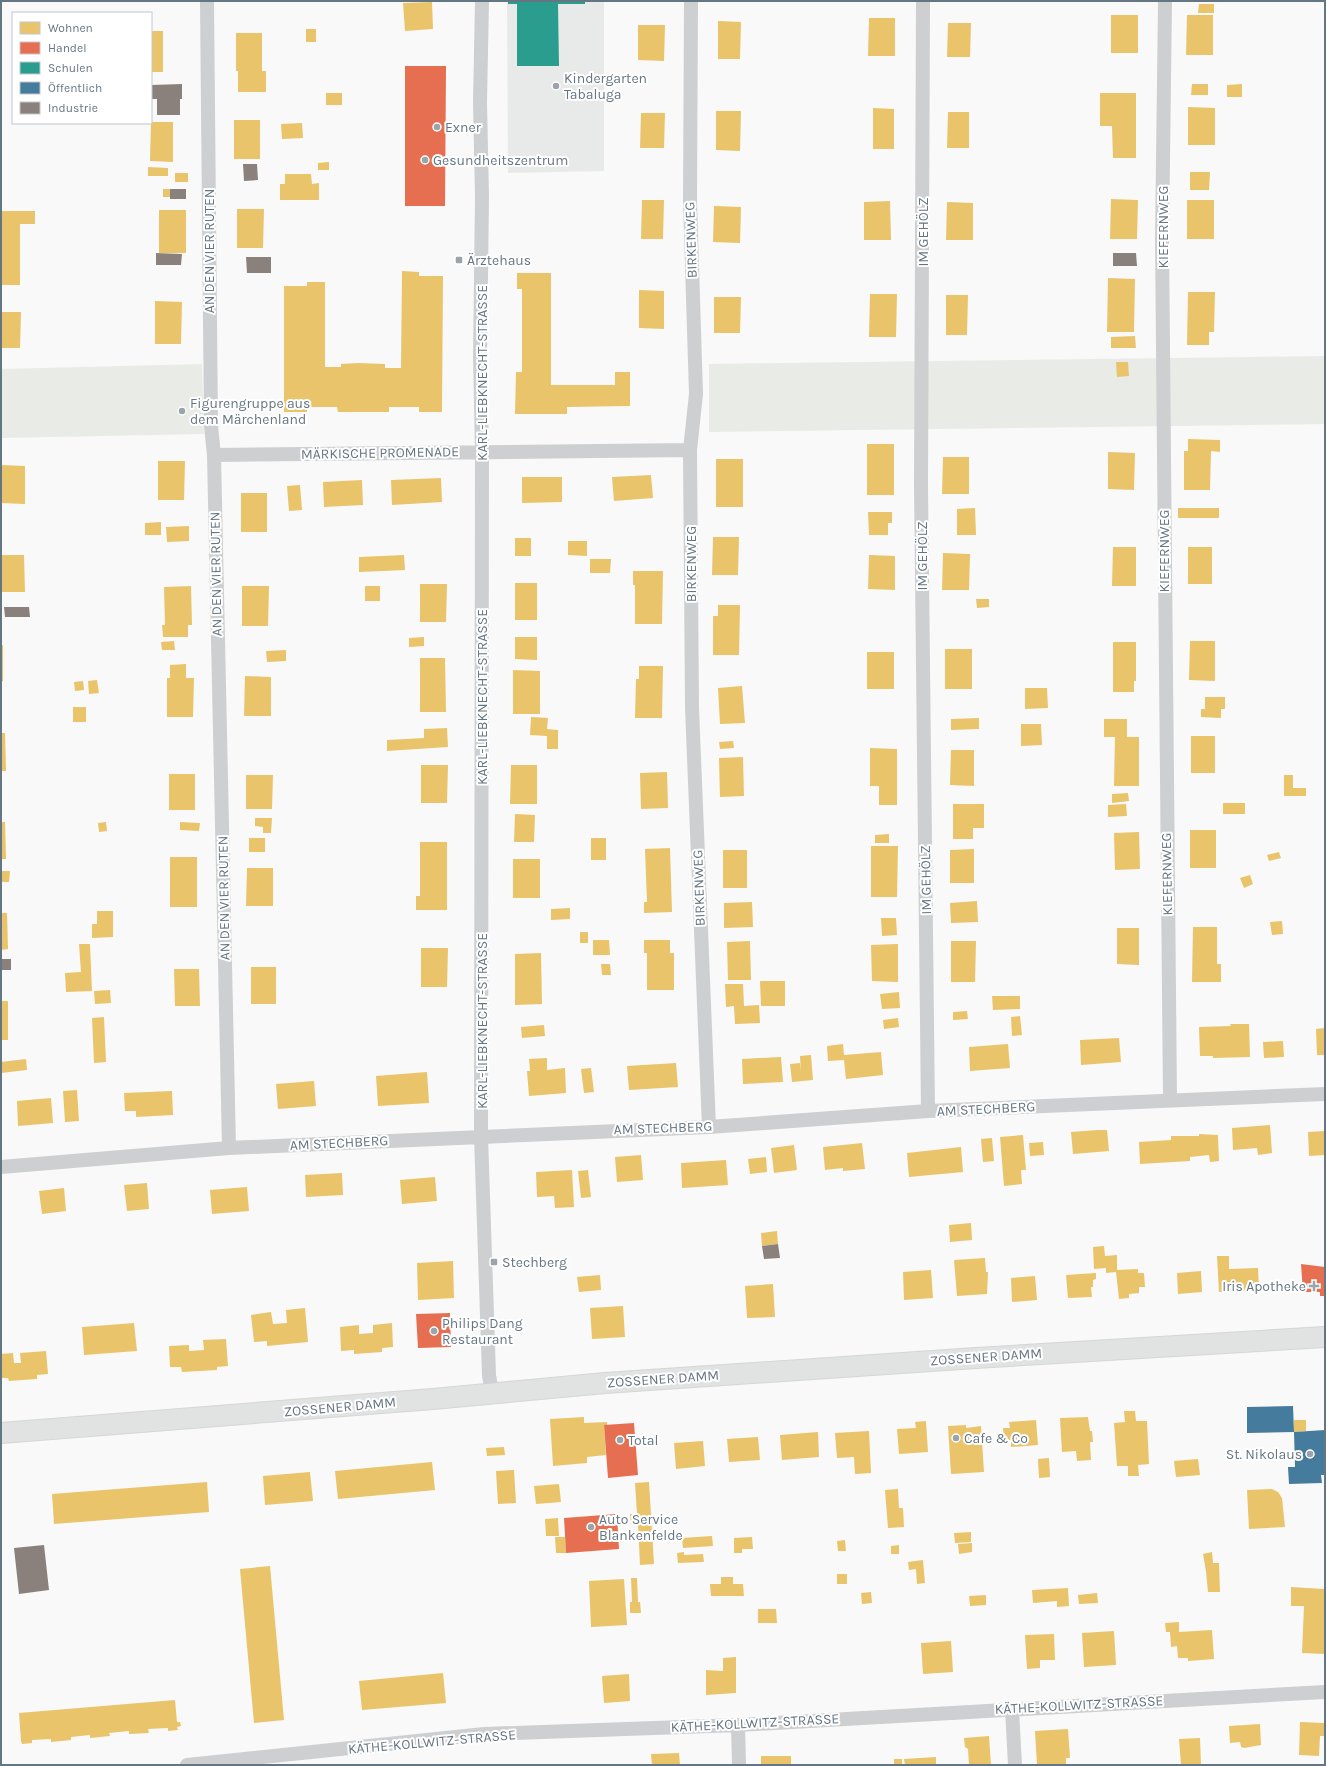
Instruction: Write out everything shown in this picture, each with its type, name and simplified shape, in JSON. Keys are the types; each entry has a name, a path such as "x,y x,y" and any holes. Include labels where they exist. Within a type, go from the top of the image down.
{"main road":[{"name":"ZOSSENER DAMM","path":"1,1433 605,1383 1325,1337"}],"street":[{"name":"AN DEN VIER RUTEN","path":"207,1 210,398 214,455 229,1148"},
{"name":"KARL-LIEBKNECHT-STRASSE","path":"482,1 480,102 482,198 480,356 482,452 482,1136 489,1375 492,1393"},
{"name":"BIRKENWEG","path":"691,1 690,201 696,394 690,450 692,708 709,1127"},
{"name":"IM GEHÖLZ","path":"923,1 921,486 928,1111"},
{"name":"KIEFERNWEG","path":"1164,1 1162,240 1170,1100"},
{"name":"MÄRKISCHE PROMENADE","path":"214,455 690,450"},
{"name":"AM STECHBERG","path":"1,1167 229,1148 709,1127 928,1111 1325,1094"},
{"name":"KÄTHE-KOLLWITZ-STRASSE","path":"186,1765 484,1734 738,1725 1325,1692"},
{"path":"1012,1709 1015,1765"},
{"path":"738,1725 739,1765"}],"shaded area":[{"name":"Kindergarten Tabaluga","path":"507,1 604,1 604,171 508,173"},
{"path":"1325,356 1325,424 709,432 709,364"},
{"path":"202,364 204,434 1,438 1,369"}],"building: Wohnen":[{"path":"432,2 433,29 405,31 403,3"},
{"path":"1199,4 1214,4 1214,13 1198,13"},
{"path":"1111,15 1138,15 1138,53 1111,53"},
{"path":"1187,15 1213,15 1213,55 1186,55"},
{"path":"869,18 895,18 895,56 868,56"},
{"path":"718,21 741,22 740,59 718,59"},
{"path":"948,23 971,23 970,57 947,57"},
{"path":"638,25 665,25 664,61 638,60"},
{"path":"306,29 316,29 316,42 306,42"},
{"path":"152,31 163,31 163,72 152,72"},
{"path":"236,33 262,33 262,71 266,71 266,92 238,92 238,71 236,71"},
{"path":"1192,84 1208,84 1208,95 1191,95"},
{"path":"1242,84 1242,97 1227,97 1227,85"},
{"path":"326,93 342,93 342,105 326,105"},
{"path":"1100,93 1136,93 1136,158 1113,158 1112,126 1100,126"},
{"path":"1188,107 1215,108 1215,145 1188,145"},
{"path":"873,108 894,109 894,149 873,149"},
{"path":"716,111 741,111 740,151 716,150"},
{"path":"948,112 969,112 969,148 947,148"},
{"path":"641,113 665,113 664,148 640,148"},
{"path":"234,120 260,120 260,159 234,159"},
{"path":"152,122 173,122 173,162 150,161"},
{"path":"302,123 303,138 282,139 281,124"},
{"path":"329,162 329,170 318,170 318,163"},
{"path":"148,167 168,168 168,176 148,176"},
{"path":"1190,172 1210,172 1209,190 1190,190"},
{"path":"175,173 188,173 188,182 175,182"},
{"path":"285,174 311,174 312,184 319,183 319,200 280,200 280,184 285,184"},
{"path":"163,189 170,189 170,197 163,197"},
{"path":"1111,199 1138,200 1137,239 1110,239"},
{"path":"642,200 664,200 663,239 641,239"},
{"path":"1187,200 1214,200 1214,239 1187,239"},
{"path":"890,201 891,240 864,240 864,202"},
{"path":"947,202 973,203 973,240 946,240"},
{"path":"714,206 741,207 740,243 713,242"},
{"path":"237,209 264,209 263,248 237,248"},
{"path":"159,210 186,210 186,253 159,253"},
{"path":"1,211 35,211 35,224 20,224 20,285 1,285"},
{"path":"402,271 419,272 419,276 443,276 442,412 419,412 419,407 389,407 389,412 338,412 337,407 307,407 307,412 284,412 284,286 307,286 307,282 325,282 325,367 341,367 341,364 359,363 385,364 385,368 401,368"},
{"path":"517,273 551,273 551,385 615,385 615,372 630,372 630,406 567,407 567,414 515,414 516,372 522,372 522,289 517,289"},
{"path":"1108,278 1135,279 1134,332 1107,332"},
{"path":"639,290 664,291 664,329 639,328"},
{"path":"1188,292 1215,292 1214,332 1209,332 1209,345 1187,345"},
{"path":"870,294 897,294 896,337 869,337"},
{"path":"946,295 968,295 967,335 946,335"},
{"path":"714,297 741,297 740,333 714,333"},
{"path":"155,301 182,302 181,344 155,344"},
{"path":"1,312 21,312 20,348 1,348"},
{"path":"1135,336 1136,348 1111,348 1111,337"},
{"path":"1116,362 1128,362 1129,376 1117,377"},
{"path":"1188,439 1220,440 1220,452 1211,451 1210,490 1184,490 1184,451 1188,451"},
{"path":"867,444 894,444 894,495 867,495"},
{"path":"1108,452 1135,453 1134,490 1108,489"},
{"path":"943,457 969,457 969,494 942,494"},
{"path":"716,459 743,459 743,507 716,507"},
{"path":"158,461 185,461 184,500 158,500"},
{"path":"1,465 25,466 25,504 1,503"},
{"path":"651,475 653,498 614,501 612,477"},
{"path":"522,477 562,477 562,502 522,503"},
{"path":"441,478 442,502 392,505 391,480"},
{"path":"362,480 363,505 324,507 323,482"},
{"path":"300,485 302,510 289,511 287,486"},
{"path":"241,493 267,493 267,532 241,532"},
{"path":"975,508 976,535 957,535 957,509"},
{"path":"1178,508 1219,508 1219,518 1178,518"},
{"path":"868,512 892,512 892,523 888,523 888,535 869,535"},
{"path":"161,522 161,535 145,535 145,523"},
{"path":"189,526 189,541 167,542 166,527"},
{"path":"713,537 739,537 738,575 712,575"},
{"path":"515,538 531,538 531,556 515,556"},
{"path":"568,541 587,541 587,556 568,555"},
{"path":"1113,547 1136,547 1136,586 1112,586"},
{"path":"1188,547 1212,547 1212,584 1188,584"},
{"path":"943,553 970,554 969,590 942,590"},
{"path":"1,555 24,555 25,592 1,592"},
{"path":"404,555 405,570 359,572 359,557"},
{"path":"869,555 895,556 895,590 868,589"},
{"path":"590,559 611,559 610,573 590,573"},
{"path":"633,571 663,571 662,624 635,624 635,585 633,585"},
{"path":"515,583 537,583 537,620 515,620"},
{"path":"420,584 447,584 446,622 420,622"},
{"path":"191,586 192,625 188,625 188,637 163,637 162,625 165,625 164,587"},
{"path":"242,586 269,586 268,626 242,626"},
{"path":"365,586 380,586 380,601 365,601"},
{"path":"976,599 989,599 989,607 977,608"},
{"path":"718,605 740,605 739,655 713,655 713,616 718,616"},
{"path":"424,637 424,646 409,647 409,638"},
{"path":"515,637 537,637 537,660 515,659"},
{"path":"174,641 175,650 162,650 161,642"},
{"path":"1190,641 1215,641 1215,681 1189,680"},
{"path":"1113,642 1136,642 1136,681 1134,681 1134,692 1113,692"},
{"path":"1,645 3,645 3,681 1,681"},
{"path":"945,649 972,649 972,689 945,689"},
{"path":"286,650 286,661 267,662 266,651"},
{"path":"867,652 894,652 894,689 867,689"},
{"path":"420,658 445,658 446,712 420,712"},
{"path":"186,664 186,678 194,678 193,717 167,717 167,678 170,678 170,665"},
{"path":"639,666 663,666 662,718 635,718 636,679 639,679"},
{"path":"513,670 540,671 540,714 513,714"},
{"path":"245,676 271,677 271,716 244,716"},
{"path":"97,680 99,693 89,694 88,681"},
{"path":"83,681 84,690 75,691 74,682"},
{"path":"742,686 745,723 720,724 718,688"},
{"path":"1025,688 1047,688 1048,708 1025,709"},
{"path":"1205,697 1225,697 1225,709 1221,709 1221,718 1201,717 1201,709 1205,709"},
{"path":"73,707 86,707 86,722 73,722"},
{"path":"531,717 548,718 547,729 558,730 558,749 547,749 547,736 530,735"},
{"path":"979,718 979,729 951,730 951,719"},
{"path":"1104,719 1127,719 1127,737 1139,737 1139,786 1114,786 1115,737 1104,737"},
{"path":"1021,724 1041,724 1042,745 1021,746"},
{"path":"447,728 448,747 387,751 387,740 424,738 424,729"},
{"path":"1,733 5,733 6,771 1,771"},
{"path":"1191,736 1215,736 1215,773 1191,773"},
{"path":"733,741 734,748 720,749 719,742"},
{"path":"870,748 897,749 897,805 879,805 879,786 870,786"},
{"path":"951,750 974,750 974,786 950,785"},
{"path":"743,757 744,796 720,797 719,758"},
{"path":"421,765 448,765 447,803 421,803"},
{"path":"511,765 537,765 537,804 510,804"},
{"path":"667,772 668,808 641,809 640,773"},
{"path":"169,774 195,774 195,810 169,810"},
{"path":"246,775 273,775 272,809 246,809"},
{"path":"1284,775 1293,775 1293,788 1306,788 1306,796 1284,796"},
{"path":"1128,793 1129,801 1112,803 1112,794"},
{"path":"1223,803 1245,803 1245,814 1223,814"},
{"path":"953,804 984,804 984,828 973,828 973,839 953,839"},
{"path":"1126,804 1127,816 1108,817 1108,805"},
{"path":"515,814 535,815 534,842 514,842"},
{"path":"255,818 272,818 271,833 263,833 263,827 255,826"},
{"path":"1,822 5,822 6,859 1,859"},
{"path":"106,822 107,831 99,832 98,823"},
{"path":"180,822 200,823 199,831 180,830"},
{"path":"1190,830 1216,830 1216,868 1190,868"},
{"path":"1139,832 1140,869 1115,870 1114,833"},
{"path":"889,834 889,843 875,843 875,835"},
{"path":"249,838 265,838 265,852 249,852"},
{"path":"591,838 606,838 606,860 591,860"},
{"path":"420,842 447,842 447,910 416,910 416,896 420,896"},
{"path":"871,846 898,846 897,897 871,897"},
{"path":"670,848 672,912 644,913 644,902 647,902 645,849"},
{"path":"974,849 974,883 950,883 950,850"},
{"path":"723,850 747,850 747,888 723,888"},
{"path":"1279,852 1281,858 1269,861 1267,855"},
{"path":"170,857 197,857 197,907 170,907"},
{"path":"513,859 540,859 540,898 513,898"},
{"path":"247,868 273,868 273,906 246,906"},
{"path":"1,871 10,871 9,882 1,882"},
{"path":"1250,875 1253,884 1244,888 1240,878"},
{"path":"977,901 978,922 951,923 950,903"},
{"path":"752,902 753,927 724,928 724,903"},
{"path":"570,908 570,919 551,920 551,909"},
{"path":"97,911 113,911 113,937 92,938 92,924 97,924"},
{"path":"1,913 7,913 8,949 1,950"},
{"path":"881,918 896,918 897,935 882,936"},
{"path":"1282,921 1283,934 1272,935 1270,922"},
{"path":"1193,927 1217,927 1217,964 1221,964 1221,982 1192,982"},
{"path":"1117,928 1139,928 1139,965 1117,964"},
{"path":"580,932 588,932 588,943 580,943"},
{"path":"593,940 609,940 610,955 593,955"},
{"path":"644,940 670,940 670,953 674,953 674,990 647,990 647,953 644,953"},
{"path":"750,941 751,980 728,980 727,942"},
{"path":"951,941 976,941 975,982 951,982"},
{"path":"79,944 90,944 92,991 66,992 65,973 81,972"},
{"path":"898,944 898,982 872,981 871,945"},
{"path":"421,948 448,948 447,987 421,987"},
{"path":"541,953 542,1004 515,1005 515,954"},
{"path":"601,964 610,964 611,975 602,975"},
{"path":"251,967 276,967 276,1004 251,1004"},
{"path":"174,969 199,969 200,1006 175,1006"},
{"path":"760,981 785,981 785,1006 761,1006"},
{"path":"725,984 743,984 744,1006 759,1005 760,1023 735,1024 734,1006 726,1007"},
{"path":"110,990 111,1003 95,1004 94,991"},
{"path":"899,992 900,1008 882,1009 880,994"},
{"path":"992,996 1020,996 1020,1009 993,1010"},
{"path":"1,1001 8,1001 8,1040 1,1040"},
{"path":"967,1011 968,1019 953,1020 953,1012"},
{"path":"1020,1016 1022,1035 1012,1036 1011,1017"},
{"path":"104,1017 106,1062 94,1063 92,1018"},
{"path":"898,1018 899,1027 884,1029 883,1020"},
{"path":"1230,1024 1249,1024 1250,1057 1213,1058 1213,1056 1200,1056 1199,1027 1231,1026"},
{"path":"544,1025 545,1036 522,1038 521,1027"},
{"path":"1325,1028 1325,1055 1317,1055 1316,1029"},
{"path":"1119,1038 1121,1062 1081,1065 1080,1040"},
{"path":"1283,1041 1284,1057 1264,1058 1263,1042"},
{"path":"843,1044 844,1055 881,1052 883,1075 846,1079 844,1060 828,1061 827,1046"},
{"path":"1008,1044 1010,1068 970,1071 969,1047"},
{"path":"811,1055 813,1080 792,1082 790,1064 800,1063 801,1073 800,1056"},
{"path":"781,1057 783,1082 743,1084 742,1059"},
{"path":"547,1058 547,1070 565,1068 566,1093 529,1096 527,1071 530,1071 529,1059"},
{"path":"26,1059 27,1070 1,1073 1,1062"},
{"path":"676,1063 678,1087 629,1090 627,1066"},
{"path":"591,1068 594,1092 584,1093 581,1069"},
{"path":"427,1072 429,1103 378,1106 376,1076"},
{"path":"314,1081 316,1106 278,1109 276,1084"},
{"path":"77,1090 79,1121 65,1122 63,1091"},
{"path":"172,1091 173,1115 136,1117 136,1111 125,1111 124,1093"},
{"path":"51,1098 53,1123 18,1126 17,1101"},
{"path":"1270,1125 1272,1153 1258,1155 1257,1148 1233,1150 1232,1128"},
{"path":"1107,1130 1109,1151 1073,1154 1071,1132"},
{"path":"1325,1131 1325,1155 1309,1156 1308,1132"},
{"path":"1199,1134 1218,1135 1219,1161 1210,1162 1209,1155 1190,1157 1190,1161 1140,1164 1139,1142 1171,1140 1171,1136 1199,1136"},
{"path":"1023,1135 1026,1170 1021,1170 1022,1184 1004,1186 1000,1137"},
{"path":"992,1138 994,1161 983,1162 981,1139"},
{"path":"1043,1142 1044,1155 1030,1156 1029,1143"},
{"path":"862,1143 865,1169 843,1171 843,1168 825,1170 823,1147"},
{"path":"794,1145 797,1170 774,1173 771,1148"},
{"path":"961,1147 963,1172 909,1177 907,1153"},
{"path":"641,1155 643,1180 617,1182 615,1157"},
{"path":"766,1157 767,1172 750,1174 748,1159"},
{"path":"726,1160 728,1185 682,1188 681,1163"},
{"path":"572,1170 574,1207 555,1208 554,1196 537,1197 536,1172"},
{"path":"588,1170 591,1197 581,1198 578,1171"},
{"path":"342,1173 343,1195 306,1197 305,1175"},
{"path":"435,1177 437,1201 402,1204 400,1180"},
{"path":"147,1183 149,1209 127,1211 124,1185"},
{"path":"247,1187 249,1211 212,1214 210,1190"},
{"path":"64,1188 66,1211 42,1214 39,1191"},
{"path":"971,1223 972,1240 950,1242 949,1225"},
{"path":"777,1231 778,1244 762,1246 761,1233"},
{"path":"1104,1246 1105,1256 1117,1255 1117,1270 1138,1269 1138,1273 1144,1273 1145,1287 1139,1287 1139,1293 1129,1294 1129,1298 1119,1299 1116,1272 1106,1273 1106,1268 1094,1269 1093,1247"},
{"path":"1217,1256 1229,1256 1229,1269 1258,1268 1259,1290 1219,1292"},
{"path":"985,1258 986,1272 988,1272 987,1294 957,1296 954,1260"},
{"path":"453,1261 454,1298 418,1300 417,1263"},
{"path":"931,1270 933,1298 904,1300 903,1272"},
{"path":"1201,1271 1202,1292 1178,1294 1177,1273"},
{"path":"1096,1273 1096,1279 1093,1280 1093,1287 1091,1287 1092,1297 1068,1298 1066,1275"},
{"path":"600,1275 601,1290 579,1292 577,1277"},
{"path":"1035,1276 1037,1300 1012,1302 1011,1278"},
{"path":"773,1284 775,1317 747,1318 745,1286"},
{"path":"623,1306 625,1337 592,1339 590,1308"},
{"path":"305,1308 308,1342 267,1346 267,1341 254,1342 251,1315 271,1312 273,1324 287,1323 286,1310"},
{"path":"134,1323 137,1351 84,1355 82,1327"},
{"path":"392,1323 393,1347 382,1348 382,1352 354,1354 354,1350 341,1351 340,1327 359,1325 359,1334 373,1333 373,1325"},
{"path":"226,1339 228,1366 217,1367 217,1370 182,1372 181,1367 170,1367 169,1346 189,1345 189,1351 204,1350 203,1340"},
{"path":"46,1351 48,1374 37,1375 37,1379 9,1381 8,1378 1,1378 1,1354 13,1353 14,1363 21,1363 20,1353"},
{"path":"1124,1411 1135,1411 1136,1421 1147,1421 1149,1464 1138,1465 1139,1476 1128,1476 1128,1466 1117,1466 1114,1423 1125,1422"},
{"path":"584,1417 584,1423 607,1422 607,1425 604,1425 606,1455 587,1457 587,1463 553,1466 550,1419"},
{"path":"1088,1417 1093,1442 1090,1442 1091,1460 1077,1461 1076,1451 1062,1452 1060,1418"},
{"path":"1036,1420 1038,1445 1011,1447 1011,1440 1004,1440 1003,1428 1010,1428 1009,1422"},
{"path":"1294,1420 1306,1420 1306,1431 1294,1432"},
{"path":"926,1421 928,1452 899,1454 897,1429 916,1428 915,1422"},
{"path":"966,1425 966,1428 981,1426 984,1472 951,1474 948,1426"},
{"path":"869,1431 871,1473 855,1474 854,1457 837,1458 835,1433"},
{"path":"818,1432 819,1457 782,1460 780,1435"},
{"path":"758,1437 760,1460 729,1462 727,1439"},
{"path":"703,1441 705,1466 676,1469 674,1443"},
{"path":"504,1447 505,1455 487,1456 486,1448"},
{"path":"1049,1458 1050,1477 1039,1478 1038,1459"},
{"path":"1198,1459 1200,1475 1176,1477 1174,1461"},
{"path":"432,1462 435,1490 338,1499 335,1471"},
{"path":"514,1470 516,1503 498,1504 496,1471"},
{"path":"310,1472 313,1501 265,1505 263,1476"},
{"path":"207,1482 209,1512 54,1524 52,1494"},
{"path":"649,1482 654,1564 640,1565 638,1524 631,1524 630,1514 637,1514 635,1483"},
{"path":"559,1484 561,1502 536,1504 534,1486"},
{"path":"898,1489 899,1508 903,1508 904,1527 888,1528 885,1490"},
{"path":"1272,1489 1278,1492 1282,1498 1285,1527 1249,1529 1247,1490"},
{"path":"558,1518 559,1536 546,1536 545,1519"},
{"path":"971,1532 971,1542 955,1543 954,1533"},
{"path":"712,1536 713,1546 683,1548 682,1538"},
{"path":"555,1537 565,1537 566,1553 556,1553"},
{"path":"752,1537 753,1549 742,1549 742,1553 734,1553 734,1538"},
{"path":"845,1540 846,1551 838,1551 837,1541"},
{"path":"972,1543 972,1552 959,1554 958,1544"},
{"path":"899,1545 899,1554 891,1554 891,1546"},
{"path":"684,1552 684,1555 703,1554 704,1562 678,1563 677,1553"},
{"path":"1212,1552 1213,1563 1219,1563 1220,1592 1208,1592 1203,1554"},
{"path":"923,1560 925,1583 917,1584 916,1569 909,1570 908,1562"},
{"path":"270,1566 284,1720 254,1723 240,1569"},
{"path":"837,1574 847,1574 847,1584 837,1584"},
{"path":"721,1577 733,1577 733,1584 743,1584 744,1596 711,1596 710,1584 721,1584"},
{"path":"631,1578 637,1578 638,1602 640,1602 641,1613 630,1613 630,1602 632,1602"},
{"path":"624,1579 627,1625 591,1627 589,1581"},
{"path":"1291,1587 1324,1589 1325,1654 1302,1653 1304,1606 1291,1606"},
{"path":"1068,1588 1069,1606 1057,1607 1057,1601 1033,1603 1032,1590"},
{"path":"871,1592 872,1603 862,1604 861,1593"},
{"path":"1097,1593 1098,1603 1079,1604 1078,1595"},
{"path":"986,1595 986,1605 970,1606 969,1596"},
{"path":"758,1609 776,1609 777,1623 758,1623"},
{"path":"1179,1622 1179,1632 1212,1630 1214,1659 1188,1661 1188,1658 1178,1658 1177,1646 1171,1647 1170,1632 1166,1632 1165,1623"},
{"path":"1114,1631 1116,1665 1084,1667 1082,1633"},
{"path":"1054,1634 1055,1660 1040,1660 1040,1668 1027,1669 1025,1635"},
{"path":"951,1641 953,1672 923,1674 921,1643"},
{"path":"736,1657 736,1693 706,1695 706,1670 723,1671 723,1658"},
{"path":"443,1673 446,1703 362,1710 359,1681"},
{"path":"629,1674 630,1701 604,1703 602,1676"},
{"path":"175,1700 177,1722 180,1722 181,1726 177,1727 178,1730 168,1731 168,1728 148,1729 149,1733 129,1734 129,1731 109,1733 110,1736 90,1738 90,1735 71,1737 71,1740 51,1742 51,1739 32,1740 32,1743 22,1744 21,1741 19,1713"},
{"path":"1300,1722 1324,1723 1324,1736 1320,1736 1319,1756 1299,1755"},
{"path":"1260,1724 1261,1745 1244,1748 1241,1747 1240,1742 1230,1743 1229,1726"},
{"path":"1068,1729 1070,1758 1066,1758 1066,1765 1037,1765 1035,1731"},
{"path":"989,1736 991,1765 969,1765 968,1749 965,1747 964,1738"},
{"path":"1200,1738 1201,1765 1181,1765 1179,1739"},
{"path":"679,1753 680,1765 652,1765 651,1754"},
{"path":"761,1756 791,1756 791,1765 761,1765"},
{"path":"936,1757 936,1765 905,1765 904,1759"},
{"path":"894,1759 902,1759 902,1765 894,1765"}],"building: Handel":[{"name":"Gesundheitszentrum","path":"405,66 446,66 445,206 405,206"},
{"name":"Iris Apotheke","path":"1301,1264 1325,1267 1325,1296 1320,1296 1320,1292 1303,1292"},
{"name":"Philips Dang Restaurant","path":"450,1313 451,1347 418,1348 416,1314"},
{"name":"Total","path":"634,1423 638,1475 608,1478 604,1425"},
{"name":"Auto Service Blankenfelde","path":"617,1514 619,1549 566,1553 564,1518"}],"building: Schulen":[{"path":"508,1 585,1 585,4 558,4 559,66 517,66 517,4 508,4"}],"building: Öffentlich":[{"path":"1293,1406 1294,1432 1247,1433 1247,1407"},
{"name":"St. Nikolaus","path":"1325,1430 1325,1475 1321,1475 1322,1483 1289,1484 1288,1467 1295,1467 1294,1432"}],"building: Industrie":[{"path":"182,84 180,115 157,115 157,99 152,99 152,85"},
{"path":"243,164 257,164 258,180 244,181"},
{"path":"170,189 186,189 186,199 170,199"},
{"path":"156,253 182,254 181,265 156,265"},
{"path":"1113,253 1136,253 1137,266 1113,266"},
{"path":"246,257 271,257 271,273 247,273"},
{"path":"4,607 29,607 30,617 5,617"},
{"path":"1,959 11,959 11,970 1,970"},
{"path":"778,1244 780,1258 764,1259 762,1246"},
{"path":"44,1545 49,1590 19,1594 14,1548"}],"place":[{"name":"Kindergarten Tabaluga","path":"556,86"},
{"name":"Exner","path":"437,127"},
{"name":"Gesundheitszentrum","path":"425,160"},
{"name":"Ärztehaus","path":"459,260"},
{"name":"Figurengruppe aus dem Märchenland","path":"182,411"},
{"name":"Stechberg","path":"494,1262"},
{"name":"Iris Apotheke","path":"1314,1286"},
{"name":"Philips Dang Restaurant","path":"434,1331"},
{"name":"Cafe & Co","path":"956,1438"},
{"name":"Total","path":"620,1440"},
{"name":"St. Nikolaus","path":"1310,1454"},
{"name":"Auto Service Blankenfelde","path":"591,1527"}]}
